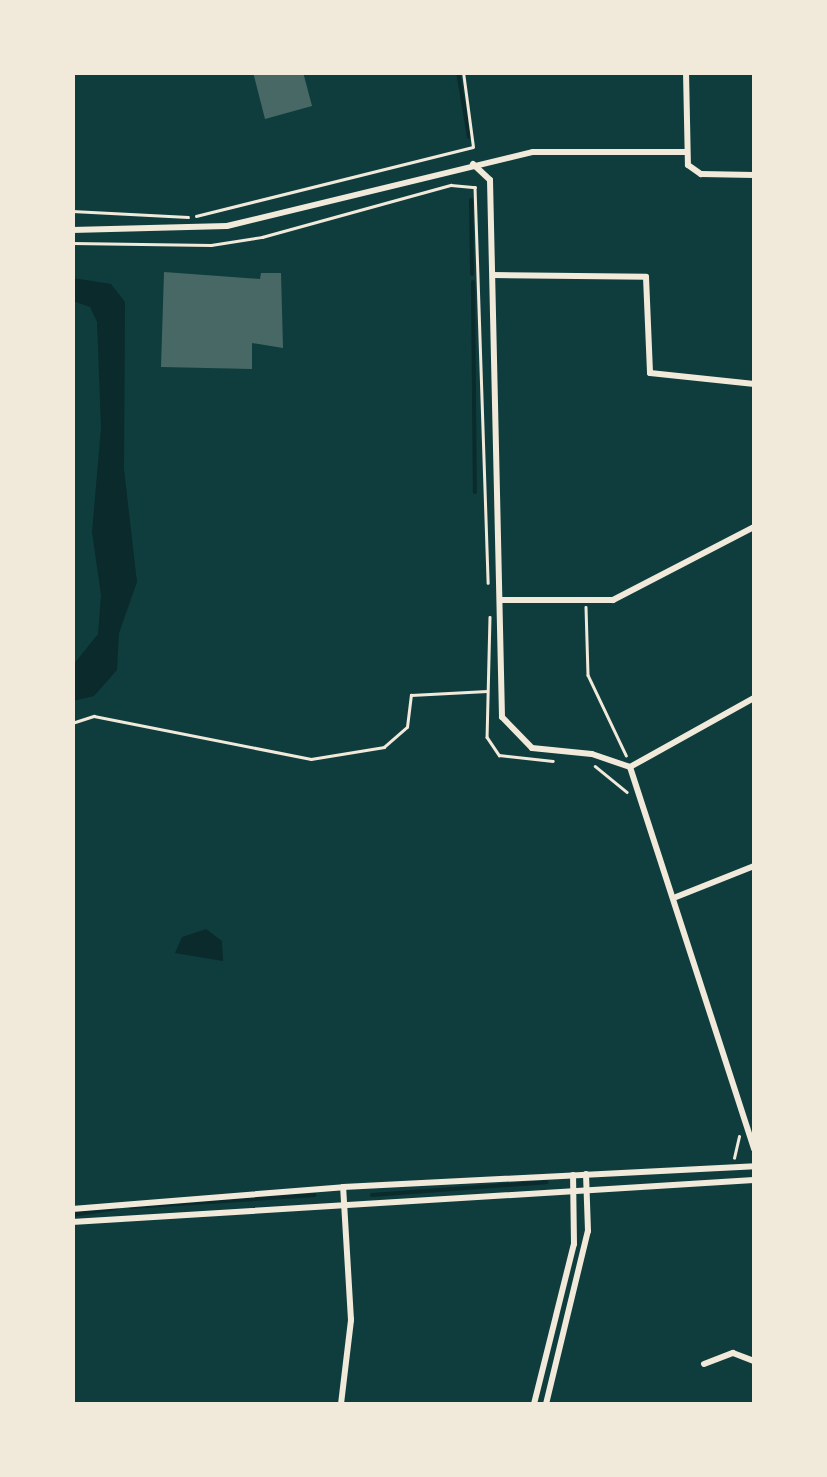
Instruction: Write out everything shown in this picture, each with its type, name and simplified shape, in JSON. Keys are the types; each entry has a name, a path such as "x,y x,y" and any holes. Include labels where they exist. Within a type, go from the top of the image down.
{"street":[{"path":"686,72 688,165 701,174 754,176"},
{"path":"72,230 227,226 533,152 687,152"},
{"path":"473,164 490,180 499,690 513,735 532,748 592,754 630,767 754,698"},
{"path":"493,275 646,276 650,373 754,384"},
{"path":"500,600 613,600 754,527"},
{"path":"630,767 676,897 754,1148"},
{"path":"676,897 754,866"},
{"path":"72,1209 343,1187 754,1166"},
{"path":"546,1404 588,1231 586,1174"},
{"path":"534,1404 574,1244 574,1175"},
{"path":"72,1222 588,1186 754,1180"},
{"path":"341,1404 351,1320 343,1187"},
{"path":"704,1364 733,1353 754,1361"}],"path":[{"path":"72,211 199,216 343,178 356,181 474,147 463,72"},
{"path":"463,184 479,193 486,581 494,588"},
{"path":"586,601 588,674 630,767"},
{"path":"493,612 487,621 487,737 500,755 570,762"},
{"path":"72,723 94,716 311,759 384,747 407,727 411,694 488,690"},
{"path":"586,763 619,779 629,796"},
{"path":"734,1167 738,1126"}],"water":[{"path":"73,278 111,284 125,302 124,469 137,582 119,633 117,670 94,696 73,701 73,665 98,634 101,595 92,532 101,428 97,322 90,307 73,301"},
{"path":"206,929 222,941 223,961 175,953 182,937"}],"building":[{"path":"253,72 303,72 312,106 265,119"},
{"path":"164,272 260,279 261,273 281,273 283,348 252,343 252,369 161,367"}],"waterway":[{"path":"458,72 469,137"},
{"path":"471,200 472,274"},
{"path":"473,282 475,492"},
{"path":"372,1195 547,1182"},
{"path":"131,1207 315,1195"},
{"path":"72,1215 116,1208"}]}
